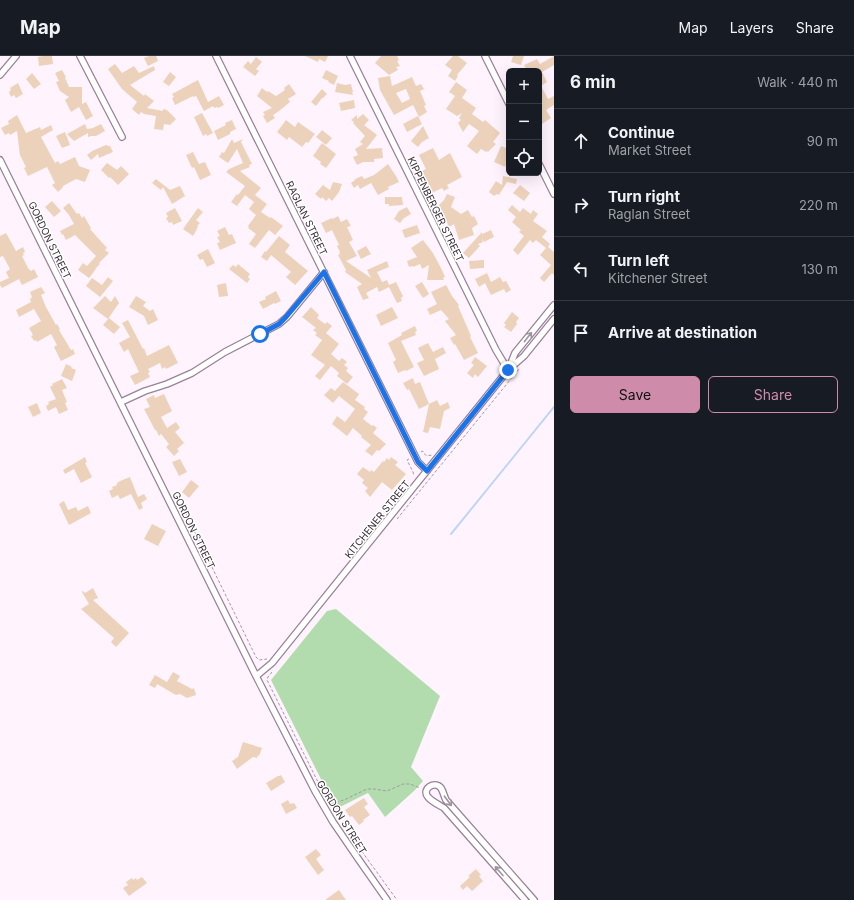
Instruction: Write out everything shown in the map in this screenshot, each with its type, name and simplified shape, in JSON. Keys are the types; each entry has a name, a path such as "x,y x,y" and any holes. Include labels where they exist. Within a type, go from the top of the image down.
{"street":[{"path":"0,75 16,56"},
{"path":"80,56 122,137"},
{"name":"RAGLAN STREET","path":"216,56 418,462 427,471"},
{"name":"KIPPENBERGER STREET","path":"350,56 496,350 508,370"},
{"path":"485,56 506,98"},
{"name":"GORDON STREET","path":"0,160 314,791 333,822 388,900"},
{"path":"542,170 554,194"},
{"path":"121,402 192,373 225,352 279,324 324,272"},
{"name":"KITCHENER STREET","path":"508,370 515,354 554,305"},
{"name":"KITCHENER STREET","path":"256,676 272,663 508,370 524,356 554,319"},
{"path":"525,900 444,808 428,798 426,790 429,786 437,785 440,787 446,800 534,900"}],"path":[{"path":"397,519 522,365"},
{"path":"174,510 182,506 256,657 259,660 268,659"},
{"path":"272,672 268,677 268,680 324,794"},
{"path":"330,805 367,790 374,789 387,791 403,784 410,784 426,790"},
{"path":"350,835 397,900"}],"green space":[{"path":"336,609 440,696 411,767 423,781 385,817 368,793 336,809 271,680 327,611"}],"building":[{"path":"52,56 53,64 39,66 38,57"},
{"path":"156,56 158,61 148,66 144,58"},
{"path":"305,56 328,56 325,62 319,59 318,62"},
{"path":"381,56 397,56 399,60 397,61 400,66 396,67 398,70 389,75 375,63"},
{"path":"453,56 458,56 467,63 457,75 458,76 455,81 448,76 452,70 445,65"},
{"path":"513,56 524,56 521,65 511,62"},
{"path":"554,56 554,65 542,72 542,68 526,68 524,65 537,59 540,64"},
{"path":"256,57 262,62 256,69 259,71 255,76 243,67 248,61 251,64"},
{"path":"115,64 122,73 134,66 139,73 154,66 155,70 130,85 144,96 145,94 154,101 147,108 163,111 163,109 167,110 176,119 170,125 164,124 163,130 154,129 156,116 141,112 139,115 132,109 137,102 122,89 108,69"},
{"path":"62,70 69,87 82,87 82,104 86,102 93,116 86,120 79,107 71,112 65,100 69,97 60,91 56,82 59,81 55,73"},
{"path":"326,70 338,76 334,85 322,78"},
{"path":"170,72 176,77 169,86 163,82"},
{"path":"542,72 547,82 542,85"},
{"path":"32,73 41,84 34,89 26,79"},
{"path":"390,76 392,86 412,77 416,86 421,84 424,89 420,91 426,105 424,106 427,112 419,117 413,105 394,115 380,90 378,78","holes":["406,89 410,99 402,103 396,93"]},
{"path":"198,80 208,102 219,96 224,105 218,108 214,108 213,106 204,111 196,96 193,96 175,105 172,94"},
{"path":"456,82 467,90 462,98 476,108 472,114 483,122 485,120 500,133 493,142 496,144 488,152 481,149 477,154 467,146 479,131 469,124 463,132 458,123 461,120 459,118 462,113 457,116 446,109 455,96 449,92"},
{"path":"18,83 23,94 16,98 14,95 11,97 9,92 11,90 10,88"},
{"path":"337,83 345,85 351,84 353,95 335,92"},
{"path":"289,84 296,94 288,99 290,102 273,115 275,118 267,123 263,116 265,115 263,112 272,108 257,96 262,88 276,96 285,90 284,88"},
{"path":"542,88 548,99 554,96 554,105 546,110 551,118 542,124"},
{"path":"322,89 327,94 316,106 311,102"},
{"path":"354,100 355,108 341,111 339,103"},
{"path":"202,113 213,133 207,136 206,134 203,136 194,117"},
{"path":"363,114 369,120 364,125 377,135 366,149 382,148 383,158 374,159 374,162 363,162 357,165 353,157 358,155 355,149 363,144 360,142 365,136 351,120 357,115 357,119"},
{"path":"17,115 26,133 40,127 41,130 51,125 53,130 41,137 55,163 58,161 60,164 75,157 79,166 90,170 85,182 76,179 63,186 58,192 52,185 55,183 47,167 28,176 24,168 26,167 20,156 17,131 10,135 9,133 5,135 1,128 9,124 8,121"},
{"path":"418,116 422,124 407,132 403,124"},
{"path":"232,120 236,129 218,140 214,131"},
{"path":"286,120 295,127 298,122 315,134 308,143 306,142 302,147 289,137 287,140 277,132"},
{"path":"85,124 87,129 101,124 105,131 96,136 88,137 88,133 74,141 67,134"},
{"path":"423,126 429,138 422,142 418,147 411,141"},
{"path":"322,130 332,138 326,145 316,137"},
{"path":"65,132 70,145 62,148 56,136"},
{"path":"232,139 234,143 243,139 241,142 252,164 249,165 250,167 240,171 261,188 255,195 267,204 261,212 283,226 275,235 269,230 255,248 249,244 256,234 248,228 256,215 249,209 254,202 245,195 237,206 231,202 245,186 226,172 229,169 243,163 237,149 228,163 219,157 222,152 224,153"},
{"path":"322,143 336,154 326,168 313,156"},
{"path":"106,145 110,146 113,152 99,158 98,154 91,160 87,155 92,151"},
{"path":"501,146 506,148 505,167 494,162"},
{"path":"433,148 439,160 450,153 462,177 447,185 449,188 444,191 442,188 432,193 422,171 426,169 419,155"},
{"path":"193,152 199,164 205,162 211,175 200,180 186,155"},
{"path":"107,163 117,170 121,166 129,174 118,185 101,170"},
{"path":"388,164 399,182 388,187 389,189 378,195 371,183 360,189 358,185 354,188 351,183 355,179 362,176 364,179 374,175"},
{"path":"503,176 517,179 516,184 507,182 499,195 497,194 494,196 489,192 496,181 502,185"},
{"path":"156,179 170,190 180,186 185,196 172,204 163,187 161,190 152,183"},
{"path":"333,182 342,184 339,192 332,201 329,198 326,201 322,197 321,199 315,194 323,185 330,190"},
{"path":"520,185 530,193 524,201 513,193"},
{"path":"447,194 455,197 451,207 461,214 468,210 472,217 474,216 478,224 472,228 474,235 459,240 454,224 449,227 439,205"},
{"path":"385,197 402,197 403,205 389,206 389,204 385,204"},
{"path":"52,201 61,211 54,217 45,207"},
{"path":"69,203 77,214 79,213 82,218 84,216 91,228 90,229 107,248 105,250 109,253 99,263 100,264 89,278 78,270 83,263 87,266 96,256 75,235 66,240 60,231 74,224 63,208"},
{"path":"512,205 520,212 523,208 531,214 533,210 538,214 533,221 547,231 542,237 550,244 548,247 554,252 554,275 552,273 544,282 540,278 551,265 540,255 546,248 536,240 533,243 530,240 518,255 513,250 524,236 519,232 521,230 512,222 516,217 508,210"},
{"path":"407,207 411,214 404,218 400,223 394,219 399,211"},
{"path":"175,208 182,221 173,225 172,222 169,223 166,218 168,217 166,213"},
{"path":"198,208 203,212 196,220 200,223 197,226 193,236 183,229"},
{"path":"338,216 341,222 347,219 351,226 347,227 353,240 349,242 357,256 346,261 371,278 367,270 387,261 389,267 377,272 382,282 387,280 389,285 396,282 403,296 401,298 402,301 397,303 389,287 379,292 377,287 366,293 369,298 363,300 357,287 362,284 345,272 346,270 338,255 340,252 337,246 339,245 332,230 326,233 321,223"},
{"path":"417,225 420,233 405,238 402,230"},
{"path":"225,227 229,235 232,234 236,243 220,250 217,243 220,242 217,237 220,236 217,231"},
{"path":"491,230 494,237 484,242 482,238 483,242 478,244 480,246 469,258 463,253 482,232 482,234"},
{"path":"6,233 16,251 23,247 25,252 22,256 28,268 31,271 34,269 38,277 22,285 19,279 2,288 0,282 9,278 6,272 10,269 3,256 0,257 0,236"},
{"path":"279,236 290,245 285,252 308,271 295,285 286,277 291,272 271,255 267,261 261,257"},
{"path":"423,240 433,253 442,270 445,277 443,278 444,280 427,280 429,265 422,269 420,264 409,267 407,261 417,257 411,248"},
{"path":"366,246 371,254 361,259 357,251"},
{"path":"208,249 215,263 207,267 203,259 200,260 197,255"},
{"path":"484,260 484,268 470,269 469,261"},
{"path":"238,264 250,274 248,277 250,279 247,283 229,269 233,265 236,267"},
{"path":"487,273 491,282 500,277 503,282 506,281 511,290 506,293 504,289 491,295 485,283 479,287 475,279"},
{"path":"108,277 113,281 100,297 86,286 92,278 102,285"},
{"path":"422,282 429,294 423,298 415,286"},
{"path":"226,283 228,296 219,297 217,285"},
{"path":"446,285 459,305 458,306 471,336 470,337 478,353 464,360 450,338 456,335 445,321 449,319 441,310 430,315 427,309 437,304 431,292"},
{"path":"41,287 45,293 41,295 46,307 71,350 73,349 75,354 61,361 54,347 57,345 51,334 37,342 36,340 34,341 31,336 33,335 29,328 41,321 34,309 19,317 16,310 31,302 30,299 32,297 30,292"},
{"path":"276,291 281,301 263,309 259,302 266,299 265,297"},
{"path":"105,296 111,302 115,296 119,303 108,319 93,308"},
{"path":"136,296 146,302 143,306 150,311 153,309 158,320 148,325 144,316 129,307"},
{"path":"311,307 319,315 317,318 325,324 327,322 332,326 326,333 339,344 331,354 339,361 342,358 347,362 344,365 348,368 346,371 353,377 347,384 337,376 339,373 331,366 320,380 315,376 325,365 311,355 322,340 315,335 317,333 313,330 316,328 302,317"},
{"path":"392,307 398,318 381,326 376,315"},
{"path":"512,312 519,318 516,322 517,324 511,332 504,327 506,325 504,323"},
{"path":"109,318 120,327 114,334 103,325"},
{"path":"128,320 147,356 169,345 178,363 166,369 165,367 162,369 160,363 148,369 150,372 148,373 150,377 135,385 130,376 139,372 128,349 124,352 119,343 130,337 122,323"},
{"path":"415,326 417,331 415,332 416,335 401,341 414,367 398,373 393,362 396,360 388,343 402,335 401,333"},
{"path":"428,343 433,352 443,347 446,353 435,359 439,369 424,376 417,363 424,360 418,348"},
{"path":"475,357 487,366 478,377 475,374 473,378 467,373 474,365 471,363"},
{"path":"66,364 76,370 72,381 61,376"},
{"path":"413,378 415,384 420,382 429,404 419,409 409,389 407,390 403,383"},
{"path":"62,379 67,388 62,390 67,402 65,403 68,410 59,414 56,407 48,411 46,406 49,404 48,402 56,399 50,387 53,385 52,384"},
{"path":"343,382 359,394 355,400 365,407 364,409 368,412 363,419 377,428 373,433 386,444 379,451 377,450 372,456 365,451 371,445 353,428 347,436 332,424 337,416 345,422 355,409 339,396 333,403 324,395 331,388 335,391"},
{"path":"164,394 172,411 161,417 167,428 176,422 180,428 175,432 184,443 177,449 179,451 174,456 166,447 169,444 161,434 159,436 144,409 150,407 146,399 154,395 155,398"},
{"path":"437,400 440,406 448,402 450,408 444,411 440,429 430,427 428,433 423,432 429,404"},
{"path":"37,403 41,413 33,417 28,407"},
{"path":"85,457 87,462 85,463 92,477 81,483 74,469 65,474 63,470"},
{"path":"391,457 398,462 395,465 406,474 392,490 382,482 370,497 365,491 368,488 362,483 364,480 357,474 363,467 370,472 371,470 374,472 383,461 384,462 387,458 389,460"},
{"path":"180,459 187,472 179,476 172,462"},
{"path":"130,477 138,497 144,494 147,499 141,503 143,508 139,510 131,494 120,499 118,495 112,498 109,491 113,489 112,487 117,485 120,481"},
{"path":"191,480 199,486 189,498 182,492"},
{"path":"64,501 68,510 76,507 78,511 88,506 91,513 69,525 59,504"},
{"path":"152,524 166,531 158,546 144,539"},
{"path":"93,588 98,598 93,600 129,633 116,647 111,642 114,638 81,609 89,604 82,592 83,591 85,593"},
{"path":"173,672 180,676 177,681 192,689 194,688 196,695 187,698 180,694 176,695 157,684 155,688 149,685 155,675 167,682"},
{"path":"243,742 262,748 257,758 253,757 237,769 232,761 238,757"},
{"path":"281,775 285,782 271,791 266,783"},
{"path":"364,798 368,804 364,807 370,815 359,825 345,810"},
{"path":"288,800 290,804 294,803 297,808 286,814 281,804"},
{"path":"316,849 321,855 316,859 324,870 318,875 305,857"},
{"path":"476,869 481,875 479,876 483,881 472,891 467,886 463,890 460,886"},
{"path":"142,877 147,883 129,896 123,888 128,885 126,882 132,878 133,880 136,878 137,880"},
{"path":"339,890 346,900 325,900"}],"waterway":[{"path":"451,534 554,407"}],"route":[{"path":"260,334 279,324 324,272 418,462 427,471 508,370"}]}
